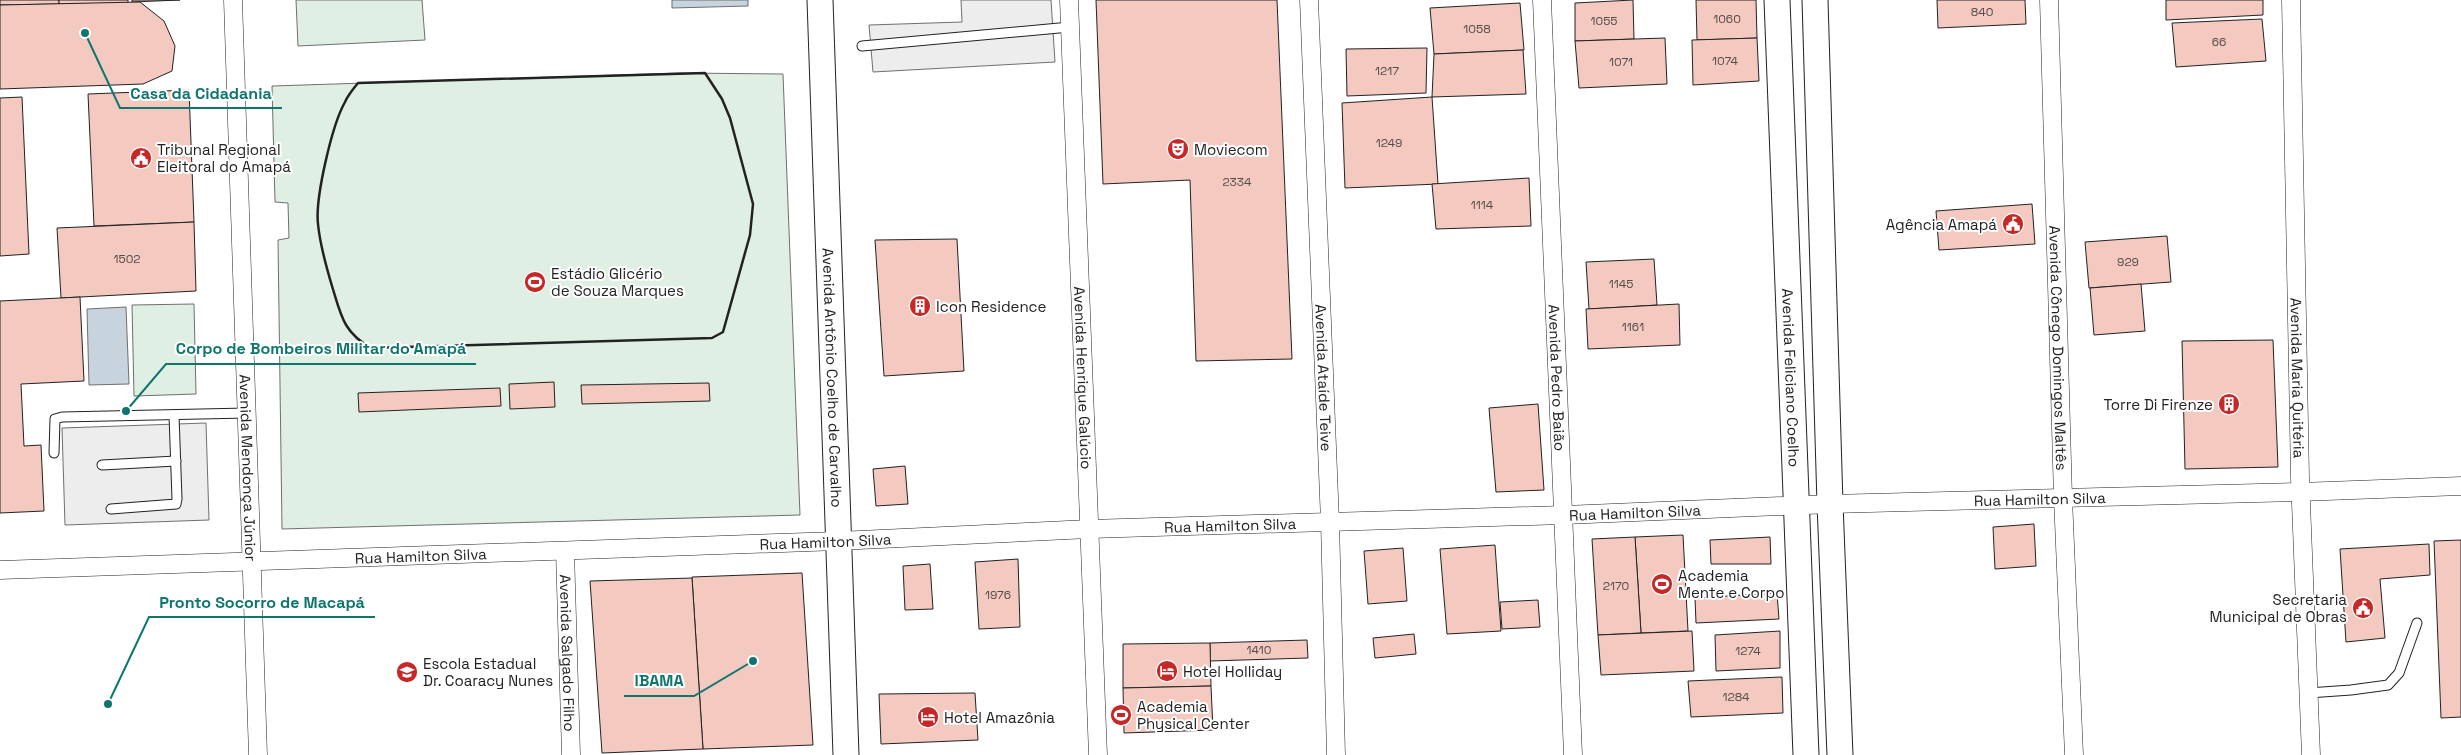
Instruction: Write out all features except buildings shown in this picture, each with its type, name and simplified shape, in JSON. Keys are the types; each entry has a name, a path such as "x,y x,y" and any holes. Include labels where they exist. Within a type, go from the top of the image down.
{"street":[{"name":"Avenida Mendonça Júnior","path":"233,0 258,755"},
{"name":"Avenida Antônio Coelho de Carvalho","path":"820,0 846,755"},
{"name":"Avenida Henrique Galúcio","path":"1069,0 1098,755"},
{"name":"Avenida Ataíde Teive","path":"1309,0 1330,522 1336,755"},
{"name":"Avenida Pedro Baião","path":"1542,0 1573,755"},
{"name":"Avenida Feliciano Coelho","path":"1777,0 1806,755"},
{"path":"1815,0 1830,504 1840,755"},
{"name":"Avenida Cônego Domingos Maltês","path":"2049,0 2074,755"},
{"name":"Avenida Maria Quitéria","path":"2291,0 2300,492 2311,755"},
{"path":"1783,164 1820,163"},
{"name":"Rua Hamilton Silva","path":"0,570 838,541 1089,529 1564,515 1830,504 2461,486"},
{"name":"Avenida Salgado Filho","path":"565,551 571,755"}],"lane":[{"path":"862,46 1070,27"},
{"path":"54,453 55,419 62,417 247,413"},
{"path":"111,509 176,504 174,415"},
{"path":"102,465 176,461"},
{"path":"2308,693 2388,685 2399,673 2417,623"}],"green space":[{"path":"296,0 422,0 425,40 298,46"},
{"name":"Estádio Glicério de Souza Marques","path":"680,73 783,74 800,515 282,529 278,240 289,238 288,203 275,202 272,86"},
{"path":"194,304 196,394 134,396 132,305"}],"shaded area":[{"path":"672,0 748,0 748,6 672,8"},
{"path":"961,0 1051,0 1055,62 873,72 869,25 962,22"},
{"path":"126,307 129,384 89,385 87,309"},
{"path":"206,423 209,520 65,525 62,428"}],"wall":[{"path":"705,73 722,99 730,118 753,204 750,235 723,332 712,338 371,348 354,336 344,322 325,263 319,232 318,212 322,180 335,127 346,99 358,83 705,73"}],"place":[{"name":"Casa da Cidadania","path":"85,33"},
{"name":"Moviecom","path":"1178,149"},
{"name":"Tribunal Regional Eleitoral do Amapá","path":"141,158"},
{"name":"Agência Amapá","path":"2013,224"},
{"name":"Estádio Glicério de Souza Marques","path":"535,282"},
{"name":"Icon Residence","path":"920,306"},
{"name":"Torre Di Firenze","path":"2229,404"},
{"name":"Corpo de Bombeiros Militar do Amapá","path":"126,411"},
{"name":"Academia Mente e Corpo","path":"1662,584"},
{"name":"Secretaria Municipal de Obras","path":"2363,608"},
{"name":"IBAMA","path":"753,661"},
{"name":"Hotel Holliday","path":"1167,671"},
{"name":"Escola Estadual Dr. Coaracy Nunes","path":"407,672"},
{"name":"Pronto Socorro de Macapá","path":"108,704"},
{"name":"Academia Physical Center","path":"1121,715"},
{"name":"Hotel Amazônia","path":"928,717"}]}
